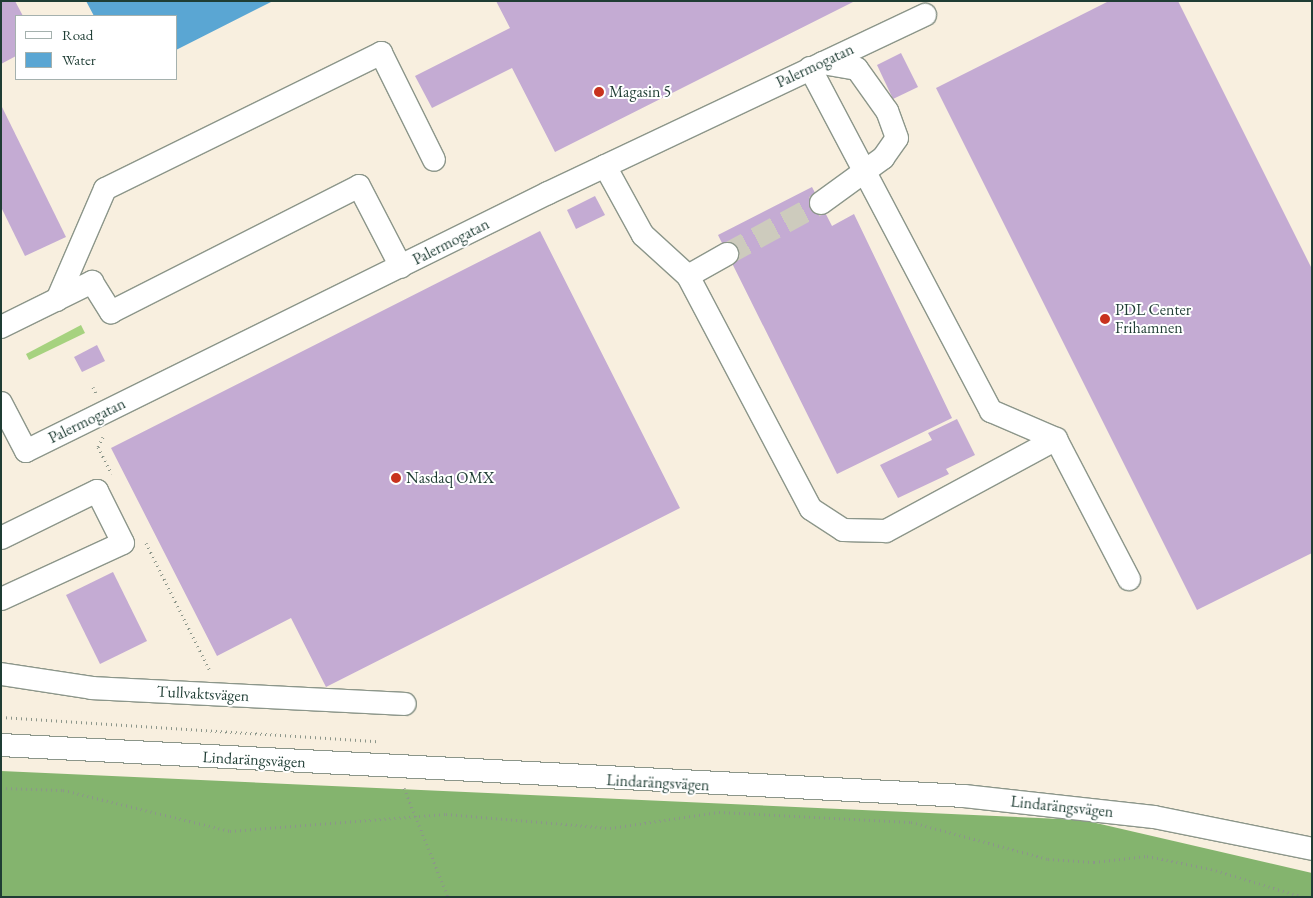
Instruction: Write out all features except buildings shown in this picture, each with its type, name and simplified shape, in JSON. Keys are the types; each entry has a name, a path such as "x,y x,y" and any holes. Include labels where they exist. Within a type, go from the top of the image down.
{"street":[{"name":"Palermogatan","path":"1,403 26,451 605,166 926,15"},
{"path":"57,300 105,190 381,53 434,160"},
{"path":"817,65 865,170 991,411 1056,439 1129,579"},
{"path":"817,65 857,69 871,84 895,128 897,138 893,148 821,203"},
{"path":"605,166 643,235 688,276 811,509 843,530 886,531 1056,439"},
{"path":"1,327 92,282 111,312 359,186 401,267"},
{"path":"688,276 727,254"},
{"path":"1,538 97,492 123,543 1,599"},
{"name":"Tullvaktsvägen","path":"1,674 92,688 405,704"},
{"name":"Lindarängsvägen","path":"1,744 397,768 964,796 1154,817 1312,849"}],"path":[{"path":"93,387 104,412 106,430 98,447 116,482"},
{"path":"142,535 221,694"},
{"path":"397,768 414,818 448,897"},
{"path":"1,788 63,790 230,831 446,814 610,828 719,812 911,822 1048,859 1094,862 1147,856 1211,869 1304,897"}],"green space":[{"path":"81,325 85,333 29,360 26,354"},
{"path":"1,771 1083,820 1312,873 1312,897 1,897"}],"water":[{"path":"86,1 273,1 178,49 178,15 93,15"}],"tunnel":[{"path":"727,254 821,203"}],"place":[{"name":"Magasin 5","path":"599,92"},
{"name":"PDL Center Frihamnen","path":"1105,319"},
{"name":"Nasdaq OMX","path":"396,478"}]}
